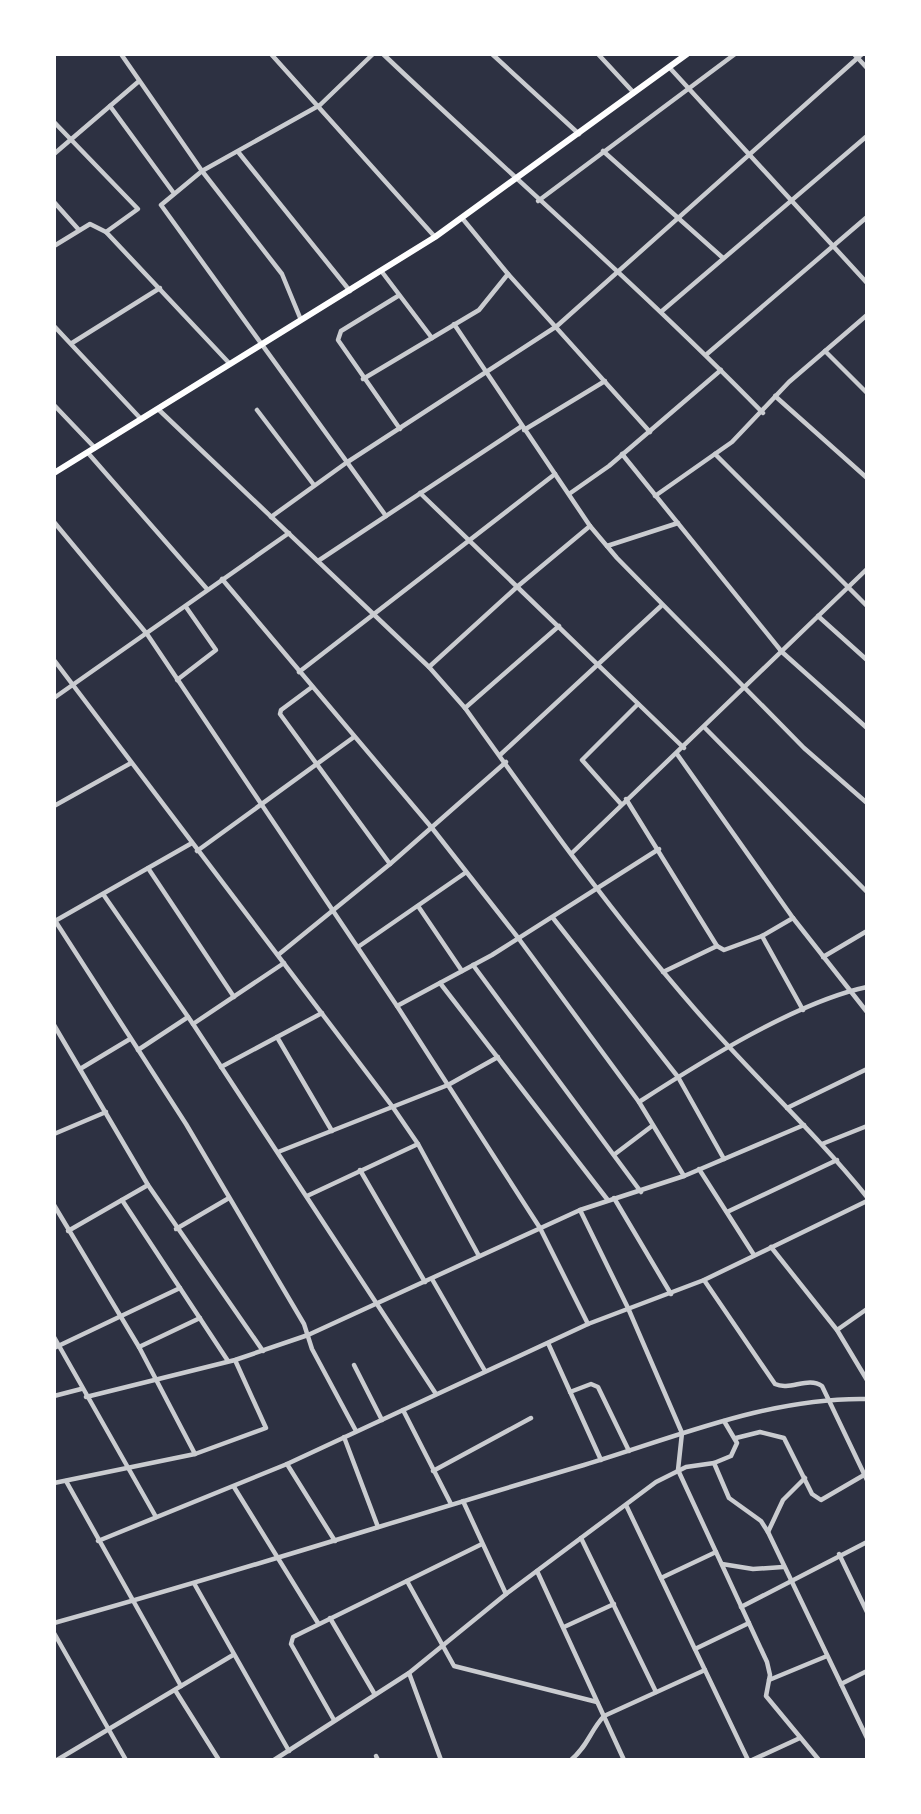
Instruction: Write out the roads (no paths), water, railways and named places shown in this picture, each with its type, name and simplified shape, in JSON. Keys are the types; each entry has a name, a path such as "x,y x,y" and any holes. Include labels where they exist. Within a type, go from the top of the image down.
{"main road":[{"path":"54,473 435,237 687,54"}],"street":[{"path":"121,54 202,172 282,274 301,320"},
{"path":"271,54 320,105 435,237"},
{"path":"373,54 320,105 202,172 173,192 162,203 162,208 263,343 386,516"},
{"path":"383,54 515,180 662,311 763,413"},
{"path":"492,54 579,134"},
{"path":"598,54 634,93"},
{"path":"538,201 735,54"},
{"path":"271,517 346,463 557,327 858,55 867,68"},
{"path":"669,67 867,283"},
{"path":"54,153 138,82"},
{"path":"110,106 173,192"},
{"path":"54,122 138,209 106,232"},
{"path":"662,311 867,136"},
{"path":"603,151 723,258"},
{"path":"239,153 351,291"},
{"path":"54,202 79,230"},
{"path":"707,354 867,216"},
{"path":"462,218 508,274 650,432"},
{"path":"54,246 90,224 106,232 230,364"},
{"path":"382,272 432,338"},
{"path":"363,379 480,310 508,274"},
{"path":"71,343 160,288"},
{"path":"398,296 338,336 343,351 400,429"},
{"path":"655,496 715,454 763,413 775,396 867,315"},
{"path":"454,324 590,526 607,546 661,606 804,748 867,803"},
{"path":"54,326 142,419"},
{"path":"825,351 867,393"},
{"path":"569,494 650,432 721,370"},
{"path":"318,561 523,428 605,381"},
{"path":"775,396 867,478"},
{"path":"54,405 95,448"},
{"path":"98,1541 287,1464 588,1324 704,1280 867,1199 837,1160 663,971 598,889 465,708 429,667 158,408"},
{"path":"257,410 314,485"},
{"path":"88,453 207,589"},
{"path":"622,454 782,652 866,727"},
{"path":"715,454 867,606"},
{"path":"299,672 555,474"},
{"path":"420,493 684,748"},
{"path":"54,522 147,634 358,947 540,1228 588,1324"},
{"path":"607,546 678,523"},
{"path":"429,667 518,586 590,526"},
{"path":"54,698 289,533"},
{"path":"572,853 705,728 867,569"},
{"path":"222,579 432,828 519,939 639,1102 684,1176"},
{"path":"500,755 599,667 661,606"},
{"path":"177,680 216,650 186,607"},
{"path":"818,616 867,660"},
{"path":"465,708 559,626"},
{"path":"54,660 392,1106 418,1144 479,1256"},
{"path":"312,687 280,712 390,863"},
{"path":"638,704 582,760 624,802 659,849 717,946 724,950 762,936 793,918"},
{"path":"705,728 864,890 867,883"},
{"path":"197,851 354,737"},
{"path":"677,754 793,918 867,1012"},
{"path":"278,955 432,828 506,762"},
{"path":"54,806 131,763"},
{"path":"192,844 55,920 192,1133 309,1335 312,1349 356,1431"},
{"path":"397,1006 519,939 659,849"},
{"path":"148,868 234,996"},
{"path":"358,947 465,873"},
{"path":"103,894 193,1024 436,1394"},
{"path":"418,906 462,971"},
{"path":"553,918 678,1077 724,1158"},
{"path":"823,957 867,931"},
{"path":"762,936 803,1010"},
{"path":"663,971 717,946"},
{"path":"193,1024 284,963"},
{"path":"473,965 641,1192"},
{"path":"440,983 607,1199"},
{"path":"639,1102 731,1047 803,1010 850,990 867,987"},
{"path":"221,1067 323,1013"},
{"path":"138,1050 188,1017"},
{"path":"54,1025 57,1036 80,1069 176,1229 263,1351"},
{"path":"277,1037 332,1131"},
{"path":"80,1069 130,1039"},
{"path":"278,1152 448,1085 498,1057"},
{"path":"787,1108 867,1069"},
{"path":"54,1134 106,1112"},
{"path":"86,1397 156,1377 228,1362 309,1335 580,1210 684,1176 804,1125"},
{"path":"615,1154 652,1126"},
{"path":"822,1144 867,1126"},
{"path":"307,1196 418,1144"},
{"path":"727,1212 837,1160"},
{"path":"699,1169 754,1255"},
{"path":"360,1170 425,1282"},
{"path":"68,1231 148,1185"},
{"path":"176,1229 229,1198"},
{"path":"614,1198 671,1294"},
{"path":"122,1200 228,1362"},
{"path":"54,1205 156,1377 195,1454"},
{"path":"580,1210 628,1308 682,1433 678,1470 769,1669 766,1696 819,1760"},
{"path":"771,1247 837,1330 867,1380"},
{"path":"432,1279 485,1371"},
{"path":"704,1280 775,1384 785,1388 818,1382 866,1478 821,1500 812,1494 784,1438 760,1432 736,1437"},
{"path":"57,1347 180,1288"},
{"path":"837,1330 867,1309"},
{"path":"139,1347 200,1318"},
{"path":"54,1337 57,1347 156,1517"},
{"path":"548,1343 601,1460"},
{"path":"54,1483 195,1454 266,1428 235,1360"},
{"path":"354,1365 382,1420"},
{"path":"570,1392 591,1384 598,1387 629,1451"},
{"path":"54,1396 81,1389"},
{"path":"54,1623 195,1585 724,1421 827,1398 867,1399"},
{"path":"403,1410 451,1504"},
{"path":"433,1471 531,1418"},
{"path":"274,1760 374,1693 409,1673 506,1594 678,1470 714,1463 731,1456 737,1443 736,1437 724,1421"},
{"path":"344,1437 378,1527"},
{"path":"714,1463 729,1498 761,1521 768,1532 867,1738"},
{"path":"287,1464 335,1541"},
{"path":"768,1532 783,1500 805,1478"},
{"path":"66,1481 131,1602 181,1686"},
{"path":"234,1487 318,1623"},
{"path":"463,1501 506,1594"},
{"path":"626,1505 750,1760 800,1738"},
{"path":"582,1538 656,1692"},
{"path":"741,1607 839,1554 867,1542"},
{"path":"334,1720 290,1640 318,1623 482,1544"},
{"path":"662,1578 716,1552"},
{"path":"839,1554 867,1612"},
{"path":"722,1564 753,1569 783,1567"},
{"path":"537,1571 624,1760"},
{"path":"407,1581 452,1663 458,1668 597,1702"},
{"path":"195,1585 289,1751"},
{"path":"564,1627 614,1604"},
{"path":"330,1618 374,1693"},
{"path":"695,1649 749,1623"},
{"path":"54,1633 126,1760"},
{"path":"57,1760 233,1655"},
{"path":"769,1680 827,1656"},
{"path":"570,1760 588,1744 596,1725 604,1716 705,1670"},
{"path":"841,1684 867,1671"},
{"path":"409,1673 441,1760"},
{"path":"175,1690 219,1760"}]}
